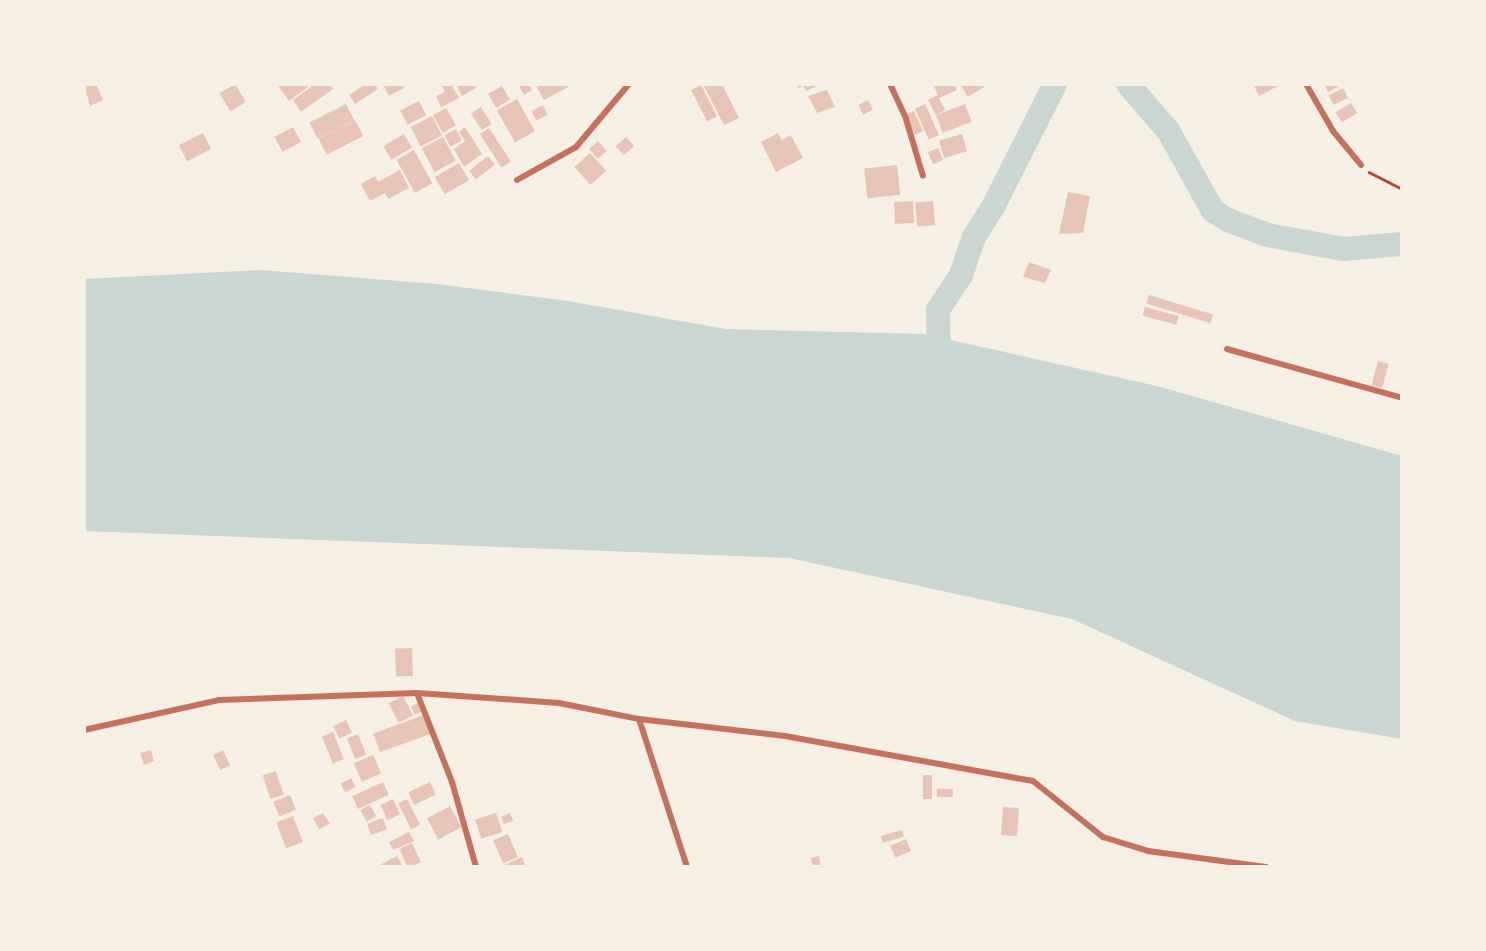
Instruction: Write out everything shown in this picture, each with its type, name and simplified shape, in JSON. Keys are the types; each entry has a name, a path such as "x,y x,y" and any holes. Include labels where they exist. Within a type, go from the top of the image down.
{"street":[{"path":"517,180 576,147 629,84"},
{"path":"890,84 906,119 923,176"},
{"path":"1306,84 1333,131 1361,165"},
{"path":"1227,349 1402,398"},
{"path":"417,693 452,782 476,867"},
{"path":"84,730 219,700 417,693 559,704 639,719 785,736 1033,781 1103,837 1148,850 1266,867"},
{"path":"639,719 687,867"}],"path":[{"path":"1361,165 1376,177 1402,189"}],"shaded area":[{"path":"260,270 437,284 568,301 726,329 923,334 1157,386 1402,456 1402,739 1295,721 1072,619 789,558 84,531 84,279"}],"building":[{"path":"84,84 96,84 103,100 90,106"},
{"path":"235,84 246,102 230,111 220,93"},
{"path":"277,84 312,84 289,101"},
{"path":"315,84 330,84 333,89 301,112 293,100"},
{"path":"366,84 375,84 378,89 355,104 349,95"},
{"path":"383,84 402,84 404,88 389,96"},
{"path":"441,84 451,84 459,98 441,107 436,96 445,92"},
{"path":"456,84 474,84 476,88 462,96"},
{"path":"518,84 529,84 532,90 524,95"},
{"path":"535,84 567,84 568,87 544,100"},
{"path":"703,84 722,84 739,118 724,125"},
{"path":"796,84 821,84 806,91 803,86 798,88"},
{"path":"933,84 954,84 957,90 939,98 945,110 936,115 928,100 938,95"},
{"path":"960,84 982,84 984,87 968,97"},
{"path":"1253,84 1282,84 1259,96"},
{"path":"1324,84 1344,84 1328,92"},
{"path":"701,85 717,116 707,121 691,90"},
{"path":"502,86 510,100 496,108 488,94"},
{"path":"1343,88 1348,98 1334,105 1329,95"},
{"path":"827,90 835,107 817,113 808,96"},
{"path":"517,99 535,131 515,143 497,110"},
{"path":"868,100 873,110 863,115 858,105"},
{"path":"419,101 426,115 408,125 400,111"},
{"path":"1351,103 1357,113 1342,123 1336,112"},
{"path":"346,104 354,120 318,139 309,123"},
{"path":"925,104 939,135 929,140 915,108"},
{"path":"965,104 972,122 943,133 936,115"},
{"path":"543,105 548,115 536,121 531,111"},
{"path":"481,107 492,124 482,130 471,114"},
{"path":"446,108 456,125 443,133 433,116"},
{"path":"914,111 923,131 915,135 906,115"},
{"path":"432,116 442,136 421,146 411,127"},
{"path":"355,120 363,136 327,155 318,139"},
{"path":"293,127 301,142 282,152 274,137"},
{"path":"465,127 482,154 464,167 454,149 465,141 459,132"},
{"path":"489,128 511,162 502,168 480,134"},
{"path":"456,129 462,141 450,146 444,135"},
{"path":"203,133 211,149 187,161 179,145"},
{"path":"778,133 782,140 791,135 803,158 776,172 761,142"},
{"path":"404,134 412,148 391,160 383,146"},
{"path":"962,134 967,151 944,158 939,141"},
{"path":"443,137 456,161 434,172 422,148"},
{"path":"626,137 634,146 624,155 616,146"},
{"path":"598,141 607,151 598,159 589,149"},
{"path":"938,148 943,160 933,164 928,152"},
{"path":"414,150 432,183 415,193 397,160"},
{"path":"590,153 606,171 590,185 574,167"},
{"path":"488,156 495,165 476,179 469,171"},
{"path":"459,163 469,180 445,194 435,177"},
{"path":"897,165 900,195 867,198 864,168"},
{"path":"400,170 409,188 388,199 385,193 370,201 361,184 375,176 378,182"},
{"path":"1068,192 1090,196 1083,233 1059,234"},
{"path":"913,201 914,223 895,224 894,202"},
{"path":"933,201 935,225 917,226 915,203"},
{"path":"1029,262 1051,270 1045,283 1023,277"},
{"path":"1149,295 1213,315 1210,323 1146,304"},
{"path":"1145,307 1179,316 1176,325 1143,316"},
{"path":"1378,361 1389,364 1382,388 1372,385"},
{"path":"412,648 413,676 396,677 395,649"},
{"path":"403,696 413,716 399,723 389,703"},
{"path":"418,703 422,711 415,715 411,707"},
{"path":"424,715 431,734 380,752 373,733"},
{"path":"346,720 352,733 339,739 333,726"},
{"path":"333,732 344,759 333,763 322,736"},
{"path":"358,734 366,754 355,759 347,738"},
{"path":"151,750 154,761 144,765 140,753"},
{"path":"223,750 230,765 220,770 213,755"},
{"path":"373,755 381,773 362,782 354,764"},
{"path":"276,771 284,795 270,799 263,775"},
{"path":"923,775 932,775 932,799 923,799"},
{"path":"351,778 356,787 345,793 341,784"},
{"path":"383,782 389,795 358,809 352,796"},
{"path":"430,782 436,795 414,805 408,792"},
{"path":"937,789 953,789 953,797 937,797"},
{"path":"290,795 296,810 279,817 273,802"},
{"path":"393,799 400,814 387,820 380,805"},
{"path":"407,799 420,825 411,829 398,804"},
{"path":"370,805 376,816 367,822 360,810"},
{"path":"450,806 461,827 438,839 427,818"},
{"path":"1003,807 1019,808 1017,836 1001,835"},
{"path":"323,813 330,824 319,829 313,818"},
{"path":"496,813 502,832 481,839 475,820"},
{"path":"510,813 513,821 504,824 501,817"},
{"path":"293,816 303,842 286,849 276,822"},
{"path":"383,818 387,829 371,835 367,824"},
{"path":"902,830 904,837 883,843 881,836"},
{"path":"409,832 414,841 393,850 389,842"},
{"path":"508,834 518,857 503,863 493,840"},
{"path":"906,839 911,851 895,858 890,846"},
{"path":"412,843 421,862 408,867 399,849"},
{"path":"397,856 403,867 376,867"},
{"path":"819,856 821,867 813,867 811,858"},
{"path":"522,857 526,867 500,867"}],"waterway":[{"path":"939,369 938,310 961,275 974,237 994,205 1055,84"},
{"path":"1128,84 1169,132 1213,211 1228,220 1267,235 1343,249 1402,244"}]}
